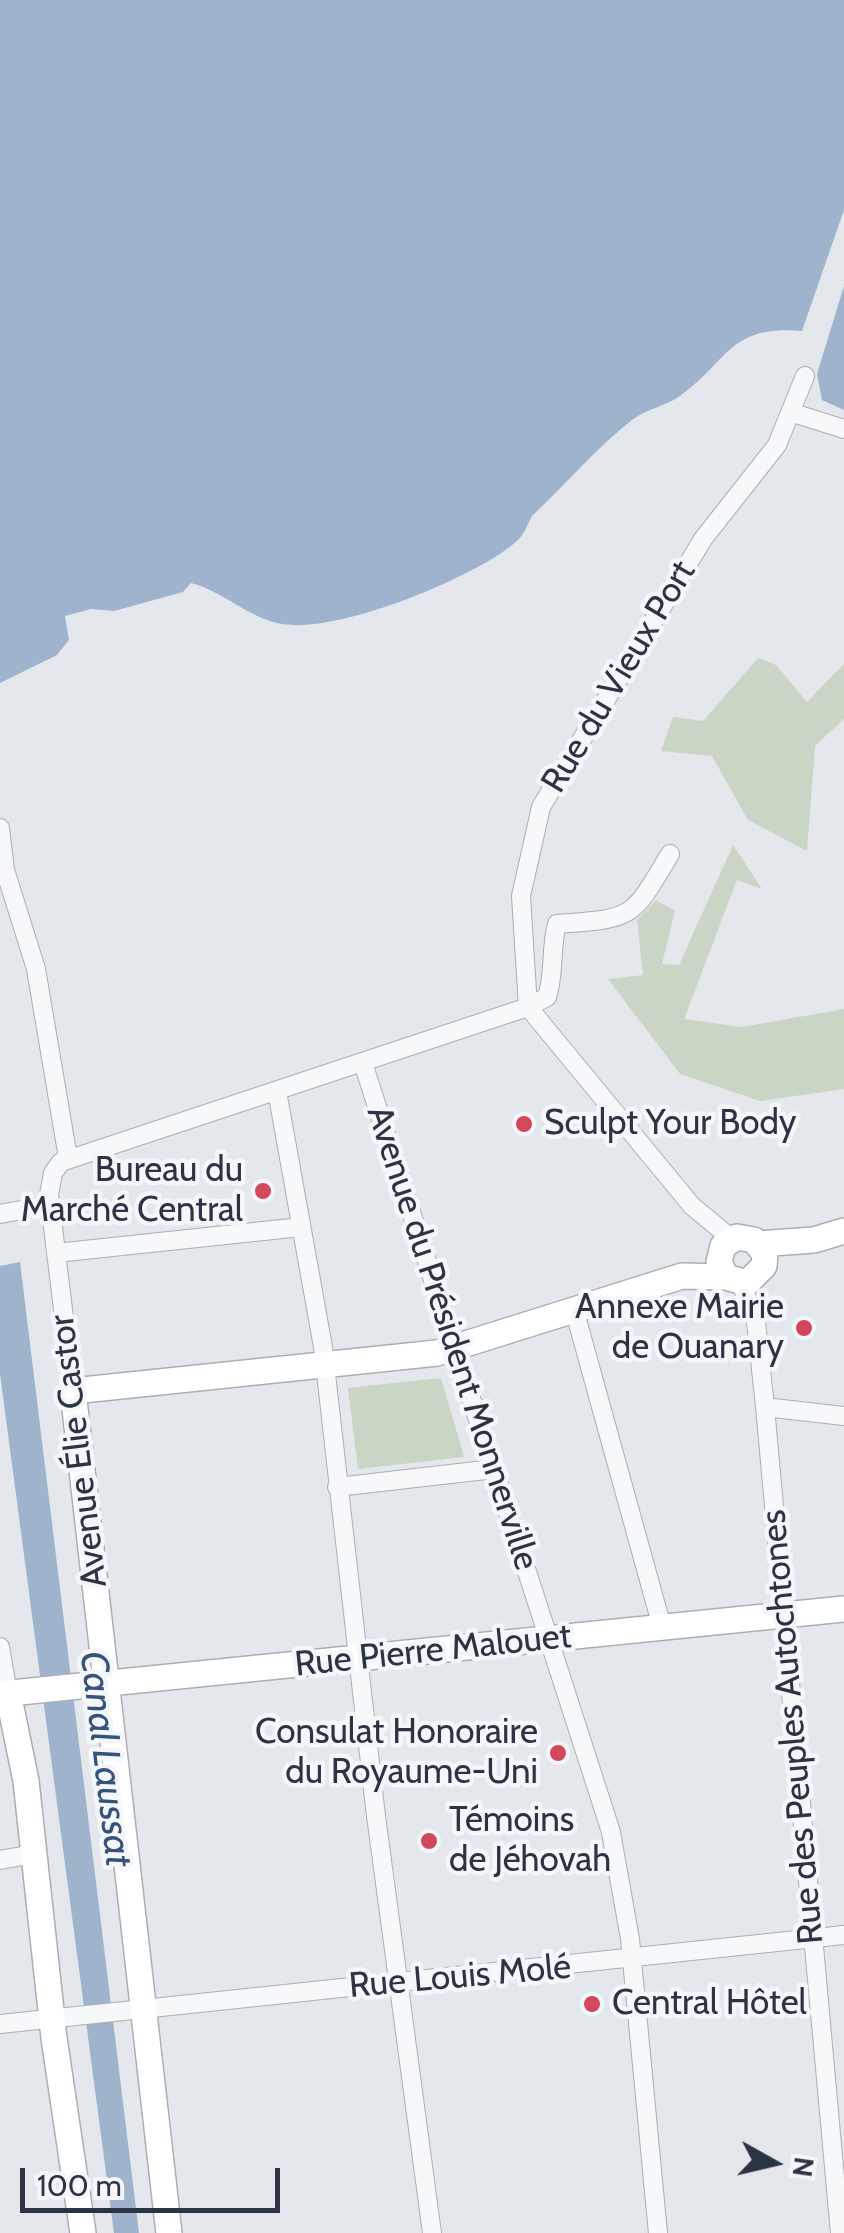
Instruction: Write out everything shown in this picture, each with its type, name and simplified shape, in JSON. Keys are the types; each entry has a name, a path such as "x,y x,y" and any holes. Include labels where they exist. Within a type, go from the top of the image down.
{"street":[{"name":"Rue du Vieux Port","path":"528,1008 520,896 540,807 686,566 777,445 805,376"},
{"path":"793,413 844,430"},
{"path":"0,828 5,870 36,968 68,1158"},
{"path":"0,1214 50,1205 53,1173 68,1158 528,1008 547,997 553,978 549,952 557,924 626,917 640,904 670,854"},
{"path":"528,1008 692,1206 732,1239"},
{"name":"Avenue du Président Monnerville","path":"363,1063 611,1832 632,1960 658,2233"},
{"path":"278,1091 324,1368 357,1659 432,2233"},
{"name":"Avenue Élie Castor","path":"50,1205 73,1391 96,1683 133,2009 168,2233"},
{"path":"56,1254 301,1227"},
{"path":"758,1244 814,1240 844,1232"},
{"path":"73,1391 324,1368 455,1347 682,1276 734,1280 753,1280 764,1266 758,1244 749,1237 732,1239 719,1256 734,1280"},
{"name":"Rue des Peuples Autochtones","path":"734,1280 756,1322 840,2233"},
{"path":"574,1309 662,1627"},
{"path":"765,1407 844,1416"},
{"path":"336,1487 494,1469"},
{"name":"Rue Pierre Malouet","path":"10,1693 844,1609"},
{"path":"0,1646 64,2017 83,2233"},
{"path":"0,1860 34,1854"},
{"name":"Rue Louis Molé","path":"0,2024 844,1936"}],"green space":[{"path":"758,658 776,665 807,702 844,664 844,719 815,746 807,851 748,820 712,756 661,751 673,717 703,721"},
{"path":"733,845 762,889 737,880 684,1019 742,1027 844,1009 844,1089 760,1101 680,1074 608,979 643,975 637,920 656,900 675,911 662,964 679,965"},
{"path":"441,1378 464,1457 358,1469 348,1388"}],"water":[{"path":"0,0 844,0 844,210 802,331 778,331 744,340 680,396 632,420 532,516 517,541 497,556 404,600 306,625 270,621 191,583 183,592 114,611 91,609 65,616 69,640 57,655 0,683"},
{"path":"844,286 844,410 822,400 817,374"},
{"path":"20,1262 139,2233 114,2233 0,1374 0,1266"}],"place":[{"name":"Sculpt Your Body","path":"524,1124"},
{"name":"Bureau du Marché Central","path":"263,1191"},
{"name":"Annexe Mairie de Ouanary","path":"804,1328"},
{"name":"Consulat Honoraire du Royaume-Uni","path":"558,1753"},
{"name":"Témoins de Jéhovah","path":"429,1841"},
{"name":"Central Hôtel","path":"592,2004"}],"water label":[{"name":"Canal Laussat","path":"105,1759"}]}
